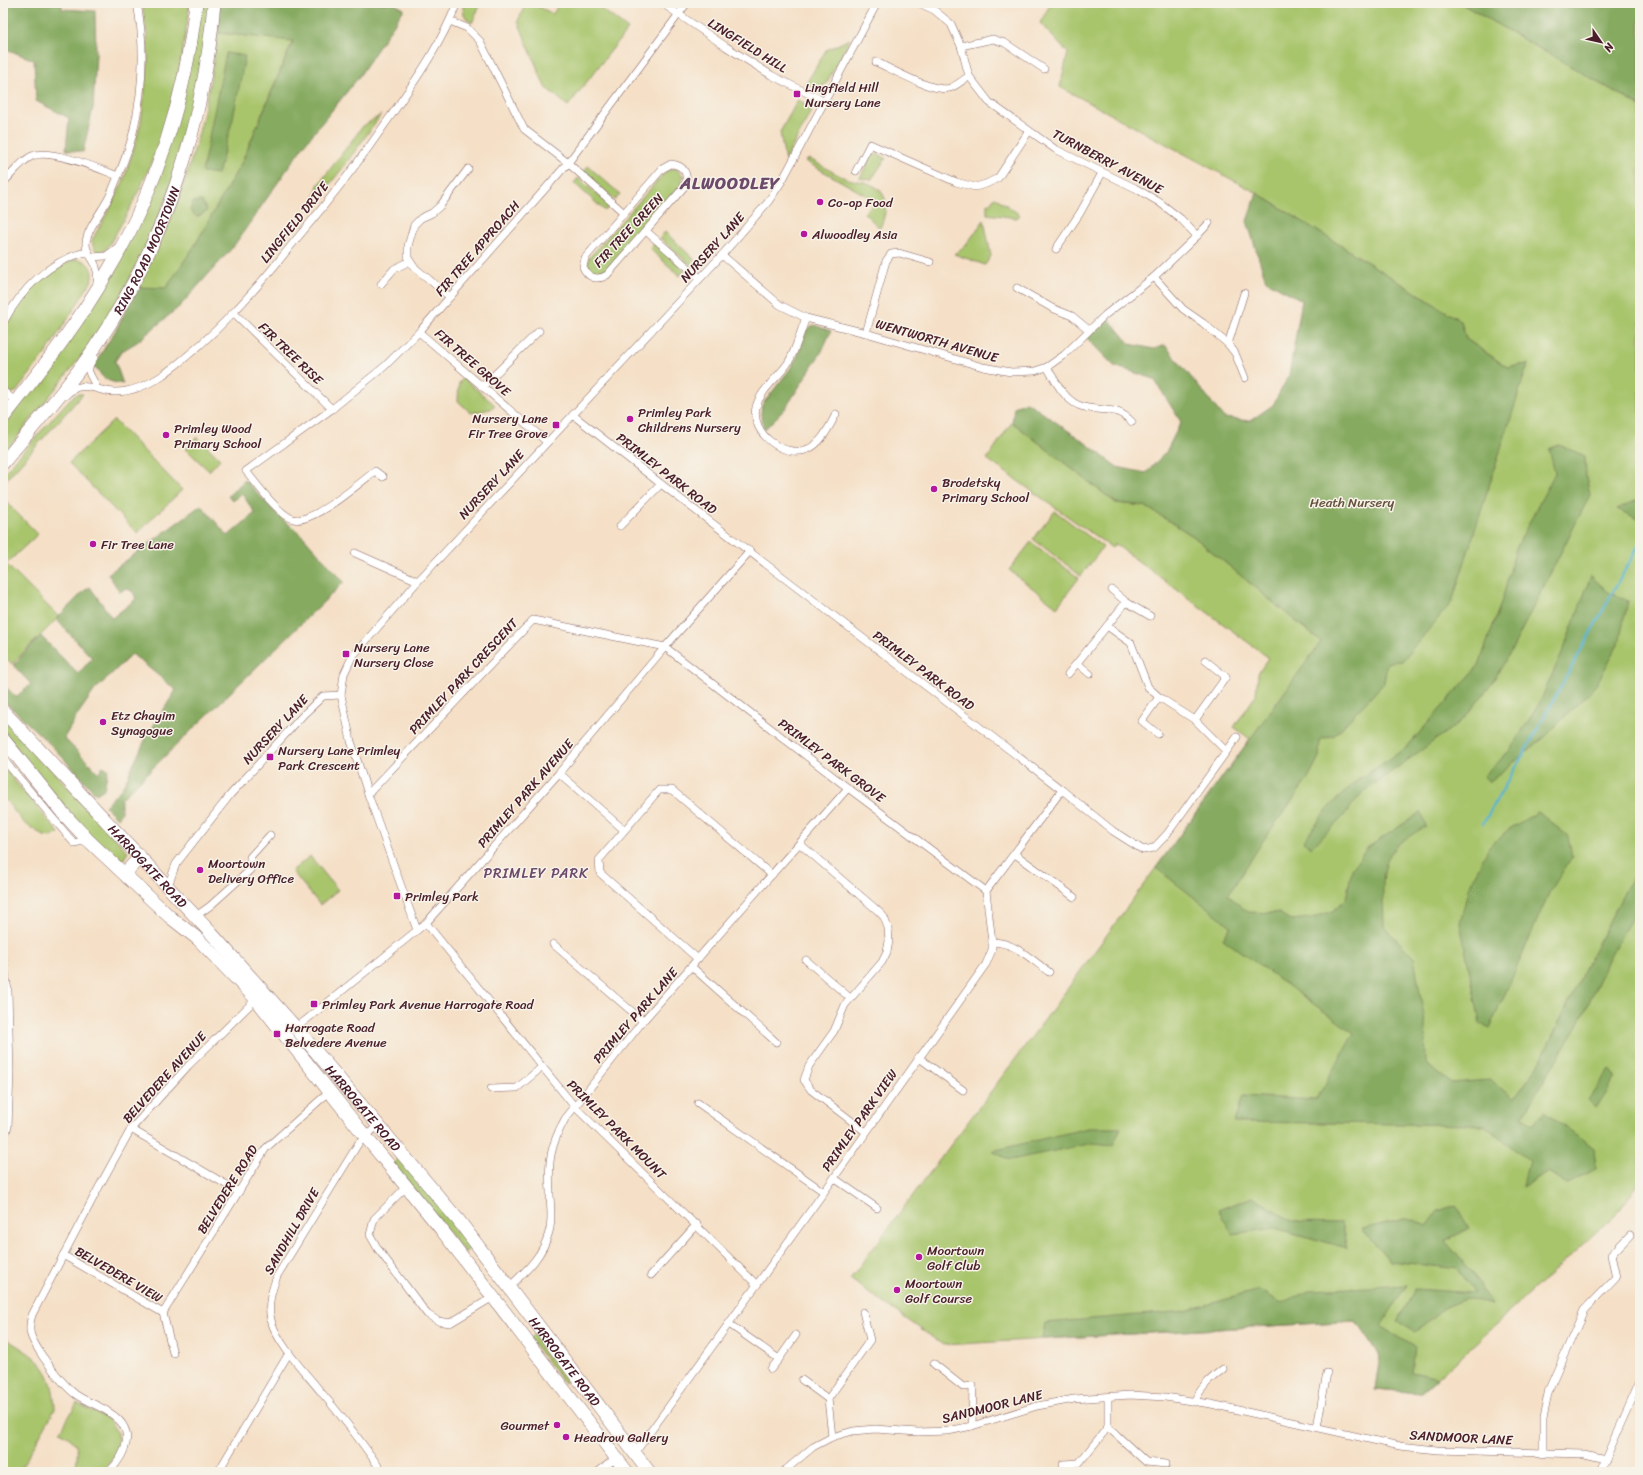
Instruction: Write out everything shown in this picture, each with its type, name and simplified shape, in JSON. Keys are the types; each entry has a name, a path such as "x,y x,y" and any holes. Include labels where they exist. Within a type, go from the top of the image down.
{"highway":[{"name":"RING ROAD MOORTOWN","path":"3,418 62,343 109,271 135,219 152,180 169,131 184,79 196,3"},
{"name":"RING ROAD MOORTOWN","path":"3,463 94,348 131,287 157,234 178,182 194,129 206,72 212,32 214,3"},
{"name":"HARROGATE ROAD","path":"3,711 196,916 260,995 329,1092 407,1186 627,1472"},
{"name":"HARROGATE ROAD","path":"3,739 62,812 88,840 128,878 296,1028 459,1221 508,1288 649,1472"},
{"path":"128,878 128,870 140,856"},
{"path":"172,891 179,905 190,918 190,923 184,928"},
{"path":"479,1249 472,1255 471,1259 492,1287 493,1297"},
{"path":"508,1288 509,1296 531,1326 530,1331 522,1336"},
{"path":"582,1384 577,1389 578,1396 595,1419 595,1431"},
{"path":"635,1453 638,1468 641,1472"}],"street":[{"path":"96,290 98,276 96,266 89,254 86,240 108,200 133,134 140,100 142,38 137,3"},
{"name":"LINGFIELD DRIVE","path":"3,463 71,390 82,386 96,387 115,392 133,390 147,385 189,354 234,313 318,214 370,146 431,58 450,22 457,3"},
{"name":"LINGFIELD HILL","path":"662,3 771,75 825,102"},
{"name":"FIR TREE APPROACH","path":"383,477 375,471 336,501 303,520 293,519 284,514 264,494 246,471 332,409 385,366 419,332 568,163 686,3"},
{"name":"NURSERY LANE","path":"172,891 176,864 230,795 304,714 323,696 341,694 344,674 352,657 418,581 722,255 768,202 782,181 877,3"},
{"name":"TURNBERRY AVENUE","path":"919,3 934,10 950,24 961,46 968,76 989,102 1055,149 1135,188 1159,202 1181,219 1197,236"},
{"path":"934,10 938,3"},
{"path":"450,22 467,28 480,41 524,129 568,163 624,213"},
{"path":"961,46 992,39 1005,43 1044,69"},
{"path":"876,62 927,86 950,88 968,76"},
{"path":"856,171 870,144 956,182 975,187 986,184 998,178 1029,130"},
{"path":"3,183 22,164 33,156 43,154 61,157 118,176"},
{"name":"FIR TREE GREEN","path":"675,164 684,169 687,178 684,187 646,231 607,275 598,279 589,276 584,267 585,258 666,166 675,164"},
{"path":"450,297 410,261 408,246 414,225 421,218 432,213 440,206 468,169"},
{"path":"1056,249 1080,213 1102,173"},
{"name":"WENTWORTH AVENUE","path":"722,255 780,305 806,318 866,332 983,367 1011,372 1035,371 1047,367 1064,355 1089,330 1154,277 1209,223"},
{"path":"646,231 700,278"},
{"path":"3,323 20,296 40,275 74,255 89,254 106,256 123,243"},
{"path":"866,332 886,262 891,254 899,253 930,262"},
{"path":"381,284 394,269 410,261"},
{"path":"1154,277 1183,309 1203,323 1228,344 1235,353 1245,378"},
{"path":"96,387 89,375 89,367 131,287"},
{"path":"1016,288 1052,308 1072,316 1089,330"},
{"path":"1228,344 1244,293"},
{"name":"FIR TREE RISE","path":"234,313 332,409"},
{"path":"806,318 788,362 760,398 756,407 757,423 761,431 778,446 786,450 798,452 808,449 818,442 836,414"},
{"path":"482,386 539,331"},
{"name":"FIR TREE GROVE","path":"419,332 547,442"},
{"path":"1047,367 1064,394 1077,404 1100,410 1113,410 1126,416 1132,422"},
{"path":"3,390 16,402"},
{"name":"PRIMLEY PARK ROAD","path":"573,415 1114,831 1143,850 1154,848 1167,834 1237,737"},
{"path":"620,526 661,484"},
{"name":"PRIMLEY PARK AVENUE","path":"296,1028 426,923 559,773 665,646 750,551"},
{"path":"355,553 418,581"},
{"path":"1112,590 1126,602 1150,616"},
{"path":"1068,674 1126,602"},
{"name":"PRIMLEY PARK CRESCENT","path":"368,794 533,620 665,646"},
{"path":"1107,626 1131,643 1148,687 1159,697 1195,720 1226,751"},
{"name":"PRIMLEY PARK GROVE","path":"665,646 848,788 986,891"},
{"path":"1195,720 1226,677 1205,660"},
{"path":"1077,663 1090,674"},
{"path":"341,694 351,741 368,794 417,930"},
{"path":"1158,734 1142,721 1159,697"},
{"path":"3,759 74,843 88,840"},
{"path":"559,773 624,830"},
{"name":"PRIMLEY PARK LANE","path":"508,1288 532,1266 543,1248 550,1231 551,1215 549,1158 556,1136 574,1106 643,1021 848,788"},
{"path":"698,959 600,873 599,860 659,790 672,790 772,875"},
{"path":"986,891 1062,790"},
{"path":"196,916 210,906 250,870 250,857 270,835"},
{"path":"800,844 877,910 884,917 888,928 889,941 887,952 882,962 850,998 841,1012 830,1037 809,1066 804,1080 811,1090 866,1132"},
{"path":"1015,854 1074,897"},
{"name":"PRIMLEY PARK VIEW","path":"635,1453 824,1192 918,1057 986,964 992,950 992,942 986,891"},
{"name":"PRIMLEY PARK MOUNT","path":"426,923 574,1106 697,1224 757,1285"},
{"path":"992,942 1004,943 1014,947 1049,972"},
{"path":"553,944 643,1021"},
{"path":"3,958 8,991 10,1029 6,1128 3,1139"},
{"path":"806,960 850,998"},
{"path":"692,967 776,1042"},
{"name":"BELVEDERE AVENUE","path":"109,1472 122,1457 126,1447 126,1437 123,1427 118,1418 82,1399 62,1383 33,1342 29,1324 32,1315 99,1186 131,1129 188,1066 260,995"},
{"path":"918,1057 963,1090"},
{"path":"492,1089 517,1088 542,1067"},
{"name":"BELVEDERE ROAD","path":"163,1313 266,1148 329,1092"},
{"path":"698,1103 824,1192"},
{"name":"SANDHILL DRIVE","path":"378,1125 358,1144 281,1269 271,1293 269,1308 271,1321 289,1353 352,1428 382,1472"},
{"path":"131,1129 239,1192"},
{"path":"834,1178 877,1208"},
{"path":"407,1186 374,1219 370,1235 378,1249 427,1314 438,1321 450,1323 493,1297"},
{"path":"651,1275 697,1224"},
{"path":"1543,1454 1543,1417 1549,1389 1584,1310 1616,1277 1611,1255 1630,1235"},
{"name":"BELVEDERE VIEW","path":"63,1255 163,1313"},
{"path":"832,1437 828,1399 870,1340 863,1312"},
{"path":"163,1313 173,1353"},
{"path":"729,1324 779,1359"},
{"path":"771,1369 796,1335"},
{"path":"218,1472 289,1353"},
{"path":"934,1364 963,1387 973,1386 972,1426"},
{"path":"1194,1402 1200,1390 1210,1379 1224,1369"},
{"path":"1317,1427 1327,1372"},
{"path":"1599,1472 1640,1379"},
{"path":"802,1380 828,1399"},
{"name":"SANDMOOR LANE","path":"783,1472 813,1447 832,1437 853,1431 941,1431 972,1426 1037,1406 1074,1399 1130,1395 1165,1397 1194,1402 1317,1427 1400,1446 1437,1450 1584,1454 1605,1459"},
{"path":"1063,1464 1079,1463 1108,1427 1108,1396"},
{"path":"1108,1427 1146,1462 1166,1464"},
{"path":"598,1472 616,1458"}],"green space":[{"path":"3,3 62,3 62,9 95,11 96,54 93,108 83,152 66,150 69,118 36,101 34,60 3,48"},
{"path":"142,3 190,3 182,54 171,103 152,162 135,199 112,241 106,249 99,252 95,250 92,240 123,182 141,122 148,62 147,36"},
{"path":"201,3 210,3 200,84 169,193 141,257 112,312 83,354 3,455 3,426 68,342 154,187"},
{"path":"219,3 393,3 404,9 358,78 304,145 233,247 179,307 137,342 122,351 115,361 123,384 111,382 102,376 98,369 92,368 117,328 138,287 166,288 195,245 242,162 293,41 218,33"},
{"path":"464,3 481,3 472,23 464,14"},
{"path":"526,3 532,3 553,14 559,3 594,3 628,29 568,106 545,87 518,21"},
{"name":"Moortown Golf Club","path":"1051,3 1460,3 1640,106 1640,1182 1619,1211 1421,1393 1375,1389 1380,1356 1356,1321 943,1345 850,1279 1049,1014 1250,739 1234,727 1256,695 1258,673 1269,658 1115,544 1112,548 987,459 1012,422 1116,503 1145,506 1193,536 1321,642 1528,364 1507,367 1466,339 1461,321 1257,193 1060,87 1068,53 1040,23"},
{"path":"1460,3 1640,3 1640,106"},
{"path":"218,33 293,40 242,162 195,245 166,289 138,287 175,205 193,154 204,114"},
{"path":"850,39 826,84 817,89 806,84 826,50"},
{"path":"226,53 245,56 233,118 218,174 202,172"},
{"path":"798,100 808,105 811,111 785,161 780,132"},
{"path":"381,115 342,169 313,205 318,185 363,126"},
{"path":"877,154 886,158 871,180 860,178 871,155"},
{"path":"810,159 845,178 864,182 879,189 883,194 886,206 880,228 864,213 876,201 805,161"},
{"path":"588,166 620,194 615,200 583,172"},
{"path":"675,168 683,175 681,185 605,272 601,274 594,274 591,272 587,267 589,258 666,171"},
{"path":"578,178 610,205 605,211 574,183"},
{"name":"Heath Nursery","path":"1257,193 1461,321 1466,339 1507,367 1528,364 1452,602 1402,661 1387,663 1384,683 1335,735 1320,740 1319,757 1307,780 1265,838 1228,895 1247,912 1279,913 1290,920 1312,918 1333,911 1346,899 1352,869 1367,848 1421,812 1426,826 1402,841 1388,858 1383,880 1383,891 1384,926 1414,958 1425,1022 1426,1064 1451,1083 1489,1080 1515,1098 1539,1064 1586,966 1640,862 1640,904 1611,954 1580,1022 1522,1116 1533,1125 1544,1111 1594,1148 1596,1169 1567,1184 1548,1172 1522,1187 1529,1161 1484,1125 1234,1122 1243,1096 1316,1100 1354,1033 1223,939 1231,926 1156,868 1321,642 1193,536 1145,506 1116,503 1012,422 1014,407 1027,402 1117,467 1146,473 1166,452 1181,422 1154,379 1114,366 1084,335 1105,315 1130,344 1154,349 1165,345 1224,418 1250,421 1273,405 1289,375 1302,300 1266,281 1247,221"},
{"path":"995,197 1020,215 1017,218 987,214 987,203 989,204"},
{"path":"202,201 207,211 197,217 190,211 193,202"},
{"path":"984,220 991,256 985,265 954,254 966,245"},
{"path":"665,232 695,260 690,265 660,238"},
{"path":"654,243 685,270 680,276 650,249"},
{"path":"76,259 84,261 90,266 92,273 91,282 46,353 16,392 11,393 3,386 3,334 8,322 23,299 32,289 52,272"},
{"path":"814,325 831,331 822,351 785,409 764,430 761,414 762,405 790,369 797,357 807,329"},
{"path":"463,378 495,405 491,409 471,413 458,401 459,383"},
{"path":"77,394 83,394 3,483 3,474 70,399"},
{"path":"114,420 182,490 137,533 69,463"},
{"path":"197,437 220,459 209,471 186,449"},
{"path":"1559,445 1585,456 1586,477 1590,495 1509,655 1490,686 1464,719 1361,794 1342,818 1312,847 1303,842 1329,807 1356,781 1406,748 1479,665 1503,597 1516,548 1555,473 1549,449"},
{"path":"245,480 280,517 302,535 344,582 121,799 121,813 117,818 105,806 122,788 147,736 176,690 132,654 94,691 64,738 99,773 103,766 108,769 104,789 96,794 53,747 3,700 3,684 16,697 31,684 13,665 41,636 78,674 92,658 56,619 90,587 112,618 136,599 133,592 126,588 120,592 108,574 201,505 228,536 255,513 242,494 232,501 228,496"},
{"path":"3,499 38,534 6,564 59,617 12,664 4,656 3,657"},
{"path":"1640,499 1640,520 1617,509"},
{"path":"1055,511 1103,547 1081,576 1033,539"},
{"path":"1031,542 1079,578 1057,607 1009,570"},
{"path":"1591,576 1608,592 1628,601 1619,643 1596,685 1546,736 1489,782 1484,776 1510,750 1539,704 1564,648"},
{"path":"3,717 128,852 123,860 116,859 86,832 43,781 3,732"},
{"path":"3,767 59,833 50,837 44,836 24,823 3,797"},
{"path":"1538,812 1568,836 1572,857 1549,893 1490,1028 1480,1023 1460,923 1469,887 1489,847 1509,829"},
{"path":"310,856 338,890 320,905 292,871"},
{"path":"1610,1069 1616,1077 1596,1108 1588,1100"},
{"path":"1088,1128 1121,1128 1113,1145 1093,1143 1010,1160 992,1151"},
{"path":"400,1157 472,1246 465,1253 393,1163"},
{"path":"1253,1197 1294,1222 1341,1223 1347,1248 1275,1228 1233,1234 1218,1210"},
{"path":"1456,1205 1470,1228 1445,1241 1472,1272 1491,1305 1466,1299 1443,1308 1415,1332 1397,1321 1415,1289 1475,1293 1458,1269 1390,1261 1362,1229 1408,1218 1427,1225 1438,1211"},
{"path":"1407,1285 1381,1326 1415,1347 1412,1372 1438,1378 1421,1393 1375,1389 1380,1356 1356,1321 1042,1339 1045,1323 1185,1311 1259,1290 1282,1303 1311,1290"},
{"path":"537,1332 572,1377 564,1383 530,1339"},
{"path":"3,1337 34,1357 41,1364 47,1372 54,1394 55,1409 19,1472 3,1472"},
{"path":"77,1403 108,1419 117,1432 118,1450 114,1458 101,1472 76,1472 76,1445 73,1441 60,1432"}],"waterway":[{"path":"1483,824 1532,739 1640,543"}],"place":[{"name":"Lingfield Hill Nursery Lane","path":"797,94"},
{"name":"Co-op Food","path":"820,202"},
{"name":"Alwoodley Asia","path":"804,234"},
{"name":"Primley Park Childrens Nursery","path":"630,419"},
{"name":"Nursery Lane Fir Tree Grove","path":"556,425"},
{"name":"Primley Wood Primary School","path":"166,435"},
{"name":"Brodetsky Primary School","path":"934,489"},
{"name":"Fir Tree Lane","path":"93,544"},
{"name":"Nursery Lane Nursery Close","path":"346,654"},
{"name":"Etz Chayim Synagogue","path":"103,722"},
{"name":"Nursery Lane Primley Park Crescent","path":"270,757"},
{"name":"Moortown Delivery Office","path":"200,870"},
{"name":"Primley Park","path":"397,896"},
{"name":"Primley Park Avenue Harrogate Road","path":"314,1004"},
{"name":"Harrogate Road Belvedere Avenue","path":"277,1034"},
{"name":"Moortown Golf Club","path":"919,1257"},
{"name":"Moortown Golf Course","path":"897,1290"},
{"name":"Gourmet","path":"557,1425"},
{"name":"Headrow Gallery","path":"566,1437"}],"district":[{"name":"ALWOODLEY","path":"730,183"},
{"name":"PRIMLEY PARK","path":"536,873"}]}
